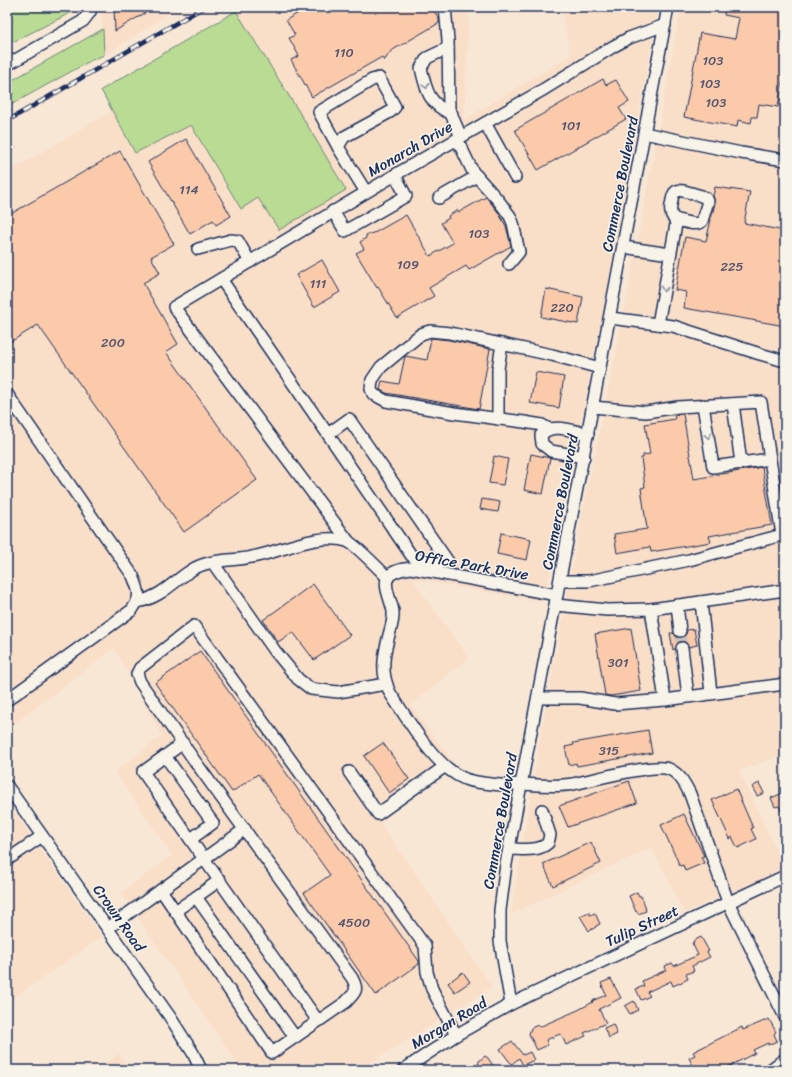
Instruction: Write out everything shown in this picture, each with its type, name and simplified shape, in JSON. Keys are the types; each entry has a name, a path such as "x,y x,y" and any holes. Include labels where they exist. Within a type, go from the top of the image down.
{"street":[{"path":"7,65 83,21 90,12 90,7"},
{"path":"445,7 448,48 449,109 473,172 498,200 510,216 513,223 519,252 509,264"},
{"name":"Commerce Boulevard","path":"512,1004 500,941 500,910 509,849 668,7"},
{"name":"Monarch Drive","path":"349,542 174,307 333,211 541,91 614,46 629,38 665,25"},
{"path":"448,48 427,58 421,68 426,90 436,105 443,111 452,114"},
{"path":"338,146 344,137 390,112 395,107 379,78 372,80 320,112 338,146 366,192"},
{"path":"484,123 515,177"},
{"path":"644,133 785,160"},
{"path":"333,211 345,231 406,196 395,175"},
{"path":"439,198 477,176"},
{"path":"658,324 676,224 675,219"},
{"path":"198,249 231,240 238,241 250,262"},
{"path":"623,247 670,254"},
{"path":"221,279 414,559 420,561 449,563 349,419 328,434"},
{"path":"610,318 673,326 760,354 785,360"},
{"path":"549,429 542,425 454,413 386,401 373,394 371,384 372,380 381,367 421,334 430,330 552,355 600,368"},
{"path":"498,419 498,369 502,344"},
{"path":"7,394 133,576 139,590 138,602 132,610 7,700"},
{"path":"560,581 589,580 681,562 782,535 761,402 678,407 646,412 593,407"},
{"path":"733,404 741,463"},
{"path":"703,405 713,467 770,458"},
{"path":"584,457 551,451 542,444 541,435 549,429 555,428 588,434"},
{"path":"138,602 154,597 195,568 213,563 254,557 294,544 332,538 349,542 388,578 386,585 393,612 392,624 383,665 386,684 390,693 432,754 444,767 465,779 502,785 521,784 558,786 660,767 668,769 682,779 690,794 728,902 785,1017"},
{"path":"213,563 275,651 298,679 311,689 338,692 386,684"},
{"name":"Office Park Drive","path":"388,578 401,569 411,568 607,610 651,609 785,590"},
{"path":"702,602 712,693"},
{"path":"677,605 680,631"},
{"path":"651,609 665,700"},
{"path":"161,890 272,1053 346,1002 356,992 357,986 140,682 137,674 140,668 194,626 425,946 427,972 432,989 456,1035"},
{"path":"682,648 688,696"},
{"path":"538,698 580,698 614,704 665,700 785,684"},
{"path":"183,743 143,772 205,858 318,1021"},
{"path":"165,756 213,823 191,839"},
{"path":"349,772 378,814 444,767"},
{"name":"Crown Road","path":"7,786 170,1017 193,1053 201,1070"},
{"path":"509,849 542,848 548,843 550,835 542,810"},
{"path":"108,928 245,829"},
{"path":"7,860 42,836"},
{"name":"Tulip Street","path":"512,1004 785,876"},
{"path":"175,911 220,880"},
{"path":"196,897 295,1037"},
{"name":"Morgan Road","path":"403,1070 456,1035 512,1004"},
{"path":"770,1070 785,1058"}],"shaded area":[{"path":"102,7 180,7 104,55"},
{"path":"243,7 466,7 469,14 464,120 571,55 561,7 658,7 602,316 544,602 412,579 469,658 410,705 455,764 380,822 492,987 359,1070 242,1070 121,893 172,855 115,772 162,736 114,648 7,729 7,173 112,111 135,153 191,124 240,209 258,198 279,230 346,190 236,11"},
{"path":"681,7 785,7 785,754 739,771 785,869 684,913 652,847 511,914 542,728 585,501 625,309"},
{"path":"7,802 102,937 7,1002"},
{"path":"119,1054 130,1070 97,1070"}],"green space":[{"path":"7,7 78,7 78,9 7,45"},
{"path":"236,11 346,190 279,230 258,198 241,209 191,125 135,153 101,90"},
{"path":"103,29 104,55 92,60 7,107 7,83"}],"building":[{"path":"114,7 155,7 115,31"},
{"path":"309,7 432,7 439,19 439,23 391,51 384,61 382,57 312,97 291,60 299,56 289,38 295,35 286,20"},
{"path":"725,7 785,7 785,68 778,107 759,104 757,117 752,117 751,123 738,120 737,127 684,117 700,33 735,39 739,18 724,15"},
{"path":"603,79 606,85 616,80 629,102 619,108 626,119 538,170 515,130"},
{"path":"186,139 231,216 216,225 213,220 190,234 148,162"},
{"path":"120,151 174,244 151,257 160,273 143,283 178,344 166,352 257,480 184,532 38,325 7,344 7,216"},
{"path":"715,187 750,192 744,223 785,231 785,326 684,308 686,292 675,290 685,237 706,241 715,203 713,196"},
{"path":"486,197 498,212 506,226 511,246 469,270 466,266 429,288 434,296 397,318 356,253 364,249 360,242 366,238 366,235 376,232 406,215 430,256 453,243 441,223 449,218 448,216 458,210 459,212"},
{"path":"322,260 340,292 314,307 296,275"},
{"path":"546,289 583,297 578,324 541,317"},
{"path":"431,338 449,340 490,349 479,409 386,393 380,390 382,381 399,384 405,356 427,360"},
{"path":"536,372 564,377 559,408 530,403"},
{"path":"683,414 694,479 762,467 772,525 709,536 711,542 651,552 650,547 617,553 614,534 647,529 641,488 645,487 641,458 643,458 643,455 650,454 645,424 675,419 674,415"},
{"path":"531,454 550,458 543,494 524,490"},
{"path":"494,456 508,459 503,485 489,483"},
{"path":"482,499 500,502 498,512 480,509"},
{"path":"501,533 531,539 527,560 497,554"},
{"path":"313,584 350,635 314,660 293,632 278,642 263,620"},
{"path":"631,628 641,691 611,696 605,695 595,634"},
{"path":"694,629 697,645 689,647 685,642 681,641 673,650 670,633 673,633 677,637 681,638 686,634 687,630"},
{"path":"200,651 419,961 419,964 376,995 304,893 330,875 258,774 232,792 155,683"},
{"path":"648,730 652,753 577,766 576,763 569,765 565,747 574,745 573,743"},
{"path":"383,743 409,779 389,793 364,756"},
{"path":"629,781 637,803 568,827 559,806"},
{"path":"759,783 764,793 757,796 752,787"},
{"path":"736,789 753,828 751,829 756,839 738,848 732,837 730,839 712,800"},
{"path":"785,792 785,819 779,806 775,807 771,798"},
{"path":"684,814 704,856 701,857 704,863 685,871 683,865 680,866 661,825"},
{"path":"591,842 601,863 553,886 543,864"},
{"path":"637,892 639,896 641,896 646,908 646,911 638,914 629,896"},
{"path":"589,912 590,915 595,913 600,924 589,931 580,916"},
{"path":"701,937 709,951 707,952 710,957 692,966 694,971 686,974 688,979 673,986 671,981 647,992 650,996 641,1000 636,989 644,986 642,981 666,970 665,966 672,963 674,966 698,955 692,943"},
{"path":"463,972 470,982 455,992 448,983"},
{"path":"611,979 621,998 599,1009 606,1023 584,1033 586,1036 566,1045 560,1034 546,1040 548,1045 537,1050 529,1034 531,1028 538,1025 539,1027 578,1010 593,1002 592,1001 606,995 601,983"},
{"path":"634,1001 638,1010 630,1014 625,1006"},
{"path":"769,1019 776,1032 774,1034 777,1041 768,1045 768,1043 753,1050 755,1053 722,1070 695,1070 689,1058 695,1055 693,1052 742,1027 743,1030"},
{"path":"613,1024 617,1034 609,1038 604,1028"},
{"path":"512,1041 523,1055 530,1052 534,1060 523,1065 519,1058 512,1064 500,1049"},
{"path":"485,1056 496,1070 481,1070 478,1066 479,1061"}],"tunnel":[{"path":"680,631 682,648"}],"railway":[{"path":"7,121 204,7"}]}
